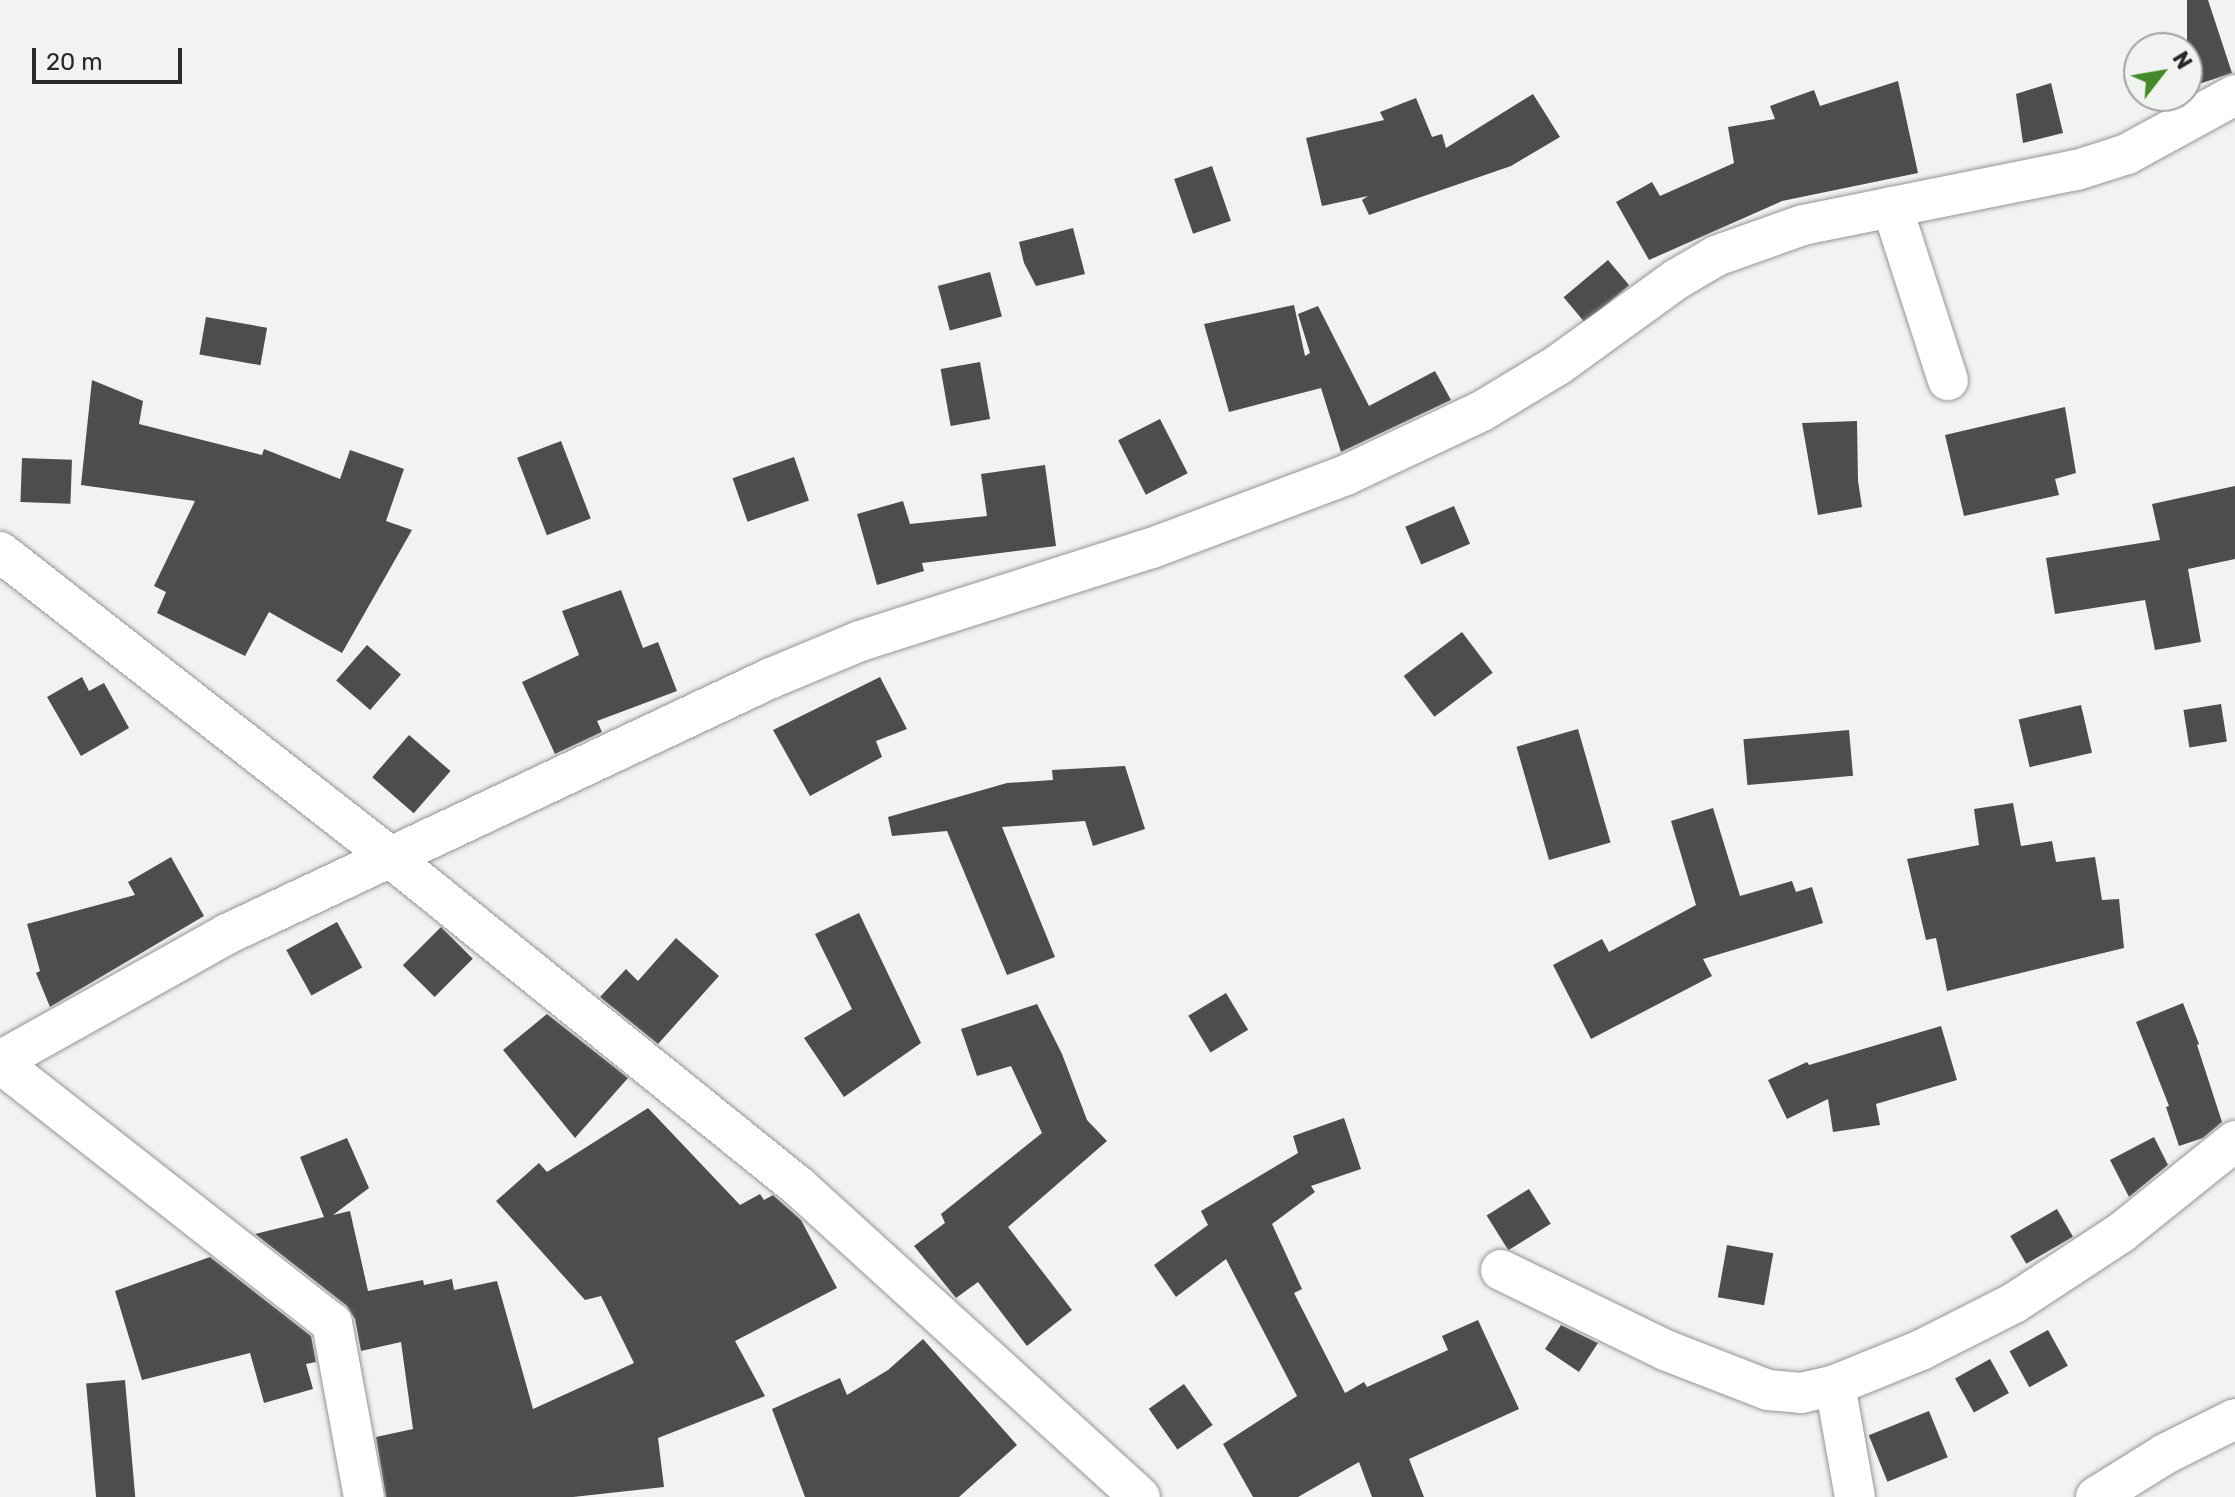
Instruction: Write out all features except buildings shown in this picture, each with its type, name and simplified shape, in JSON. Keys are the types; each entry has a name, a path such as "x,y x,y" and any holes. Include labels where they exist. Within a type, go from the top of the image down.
{"street":[{"path":"364,1497 332,1323 0,1062 227,934 683,717 860,641 1152,548 1346,475 1482,411 1558,365 1677,279 1716,256 1803,225 1989,190 2127,154 2235,95"},
{"path":"1892,207 1948,380"},
{"path":"0,552 391,858 798,1186 1140,1497"},
{"path":"1501,1270 1665,1350 1768,1390 1801,1393 1835,1385 1921,1350 2014,1303 2122,1232 2235,1141"},
{"path":"1835,1385 1855,1497"},
{"path":"2096,1497 2165,1454 2235,1419"}]}
